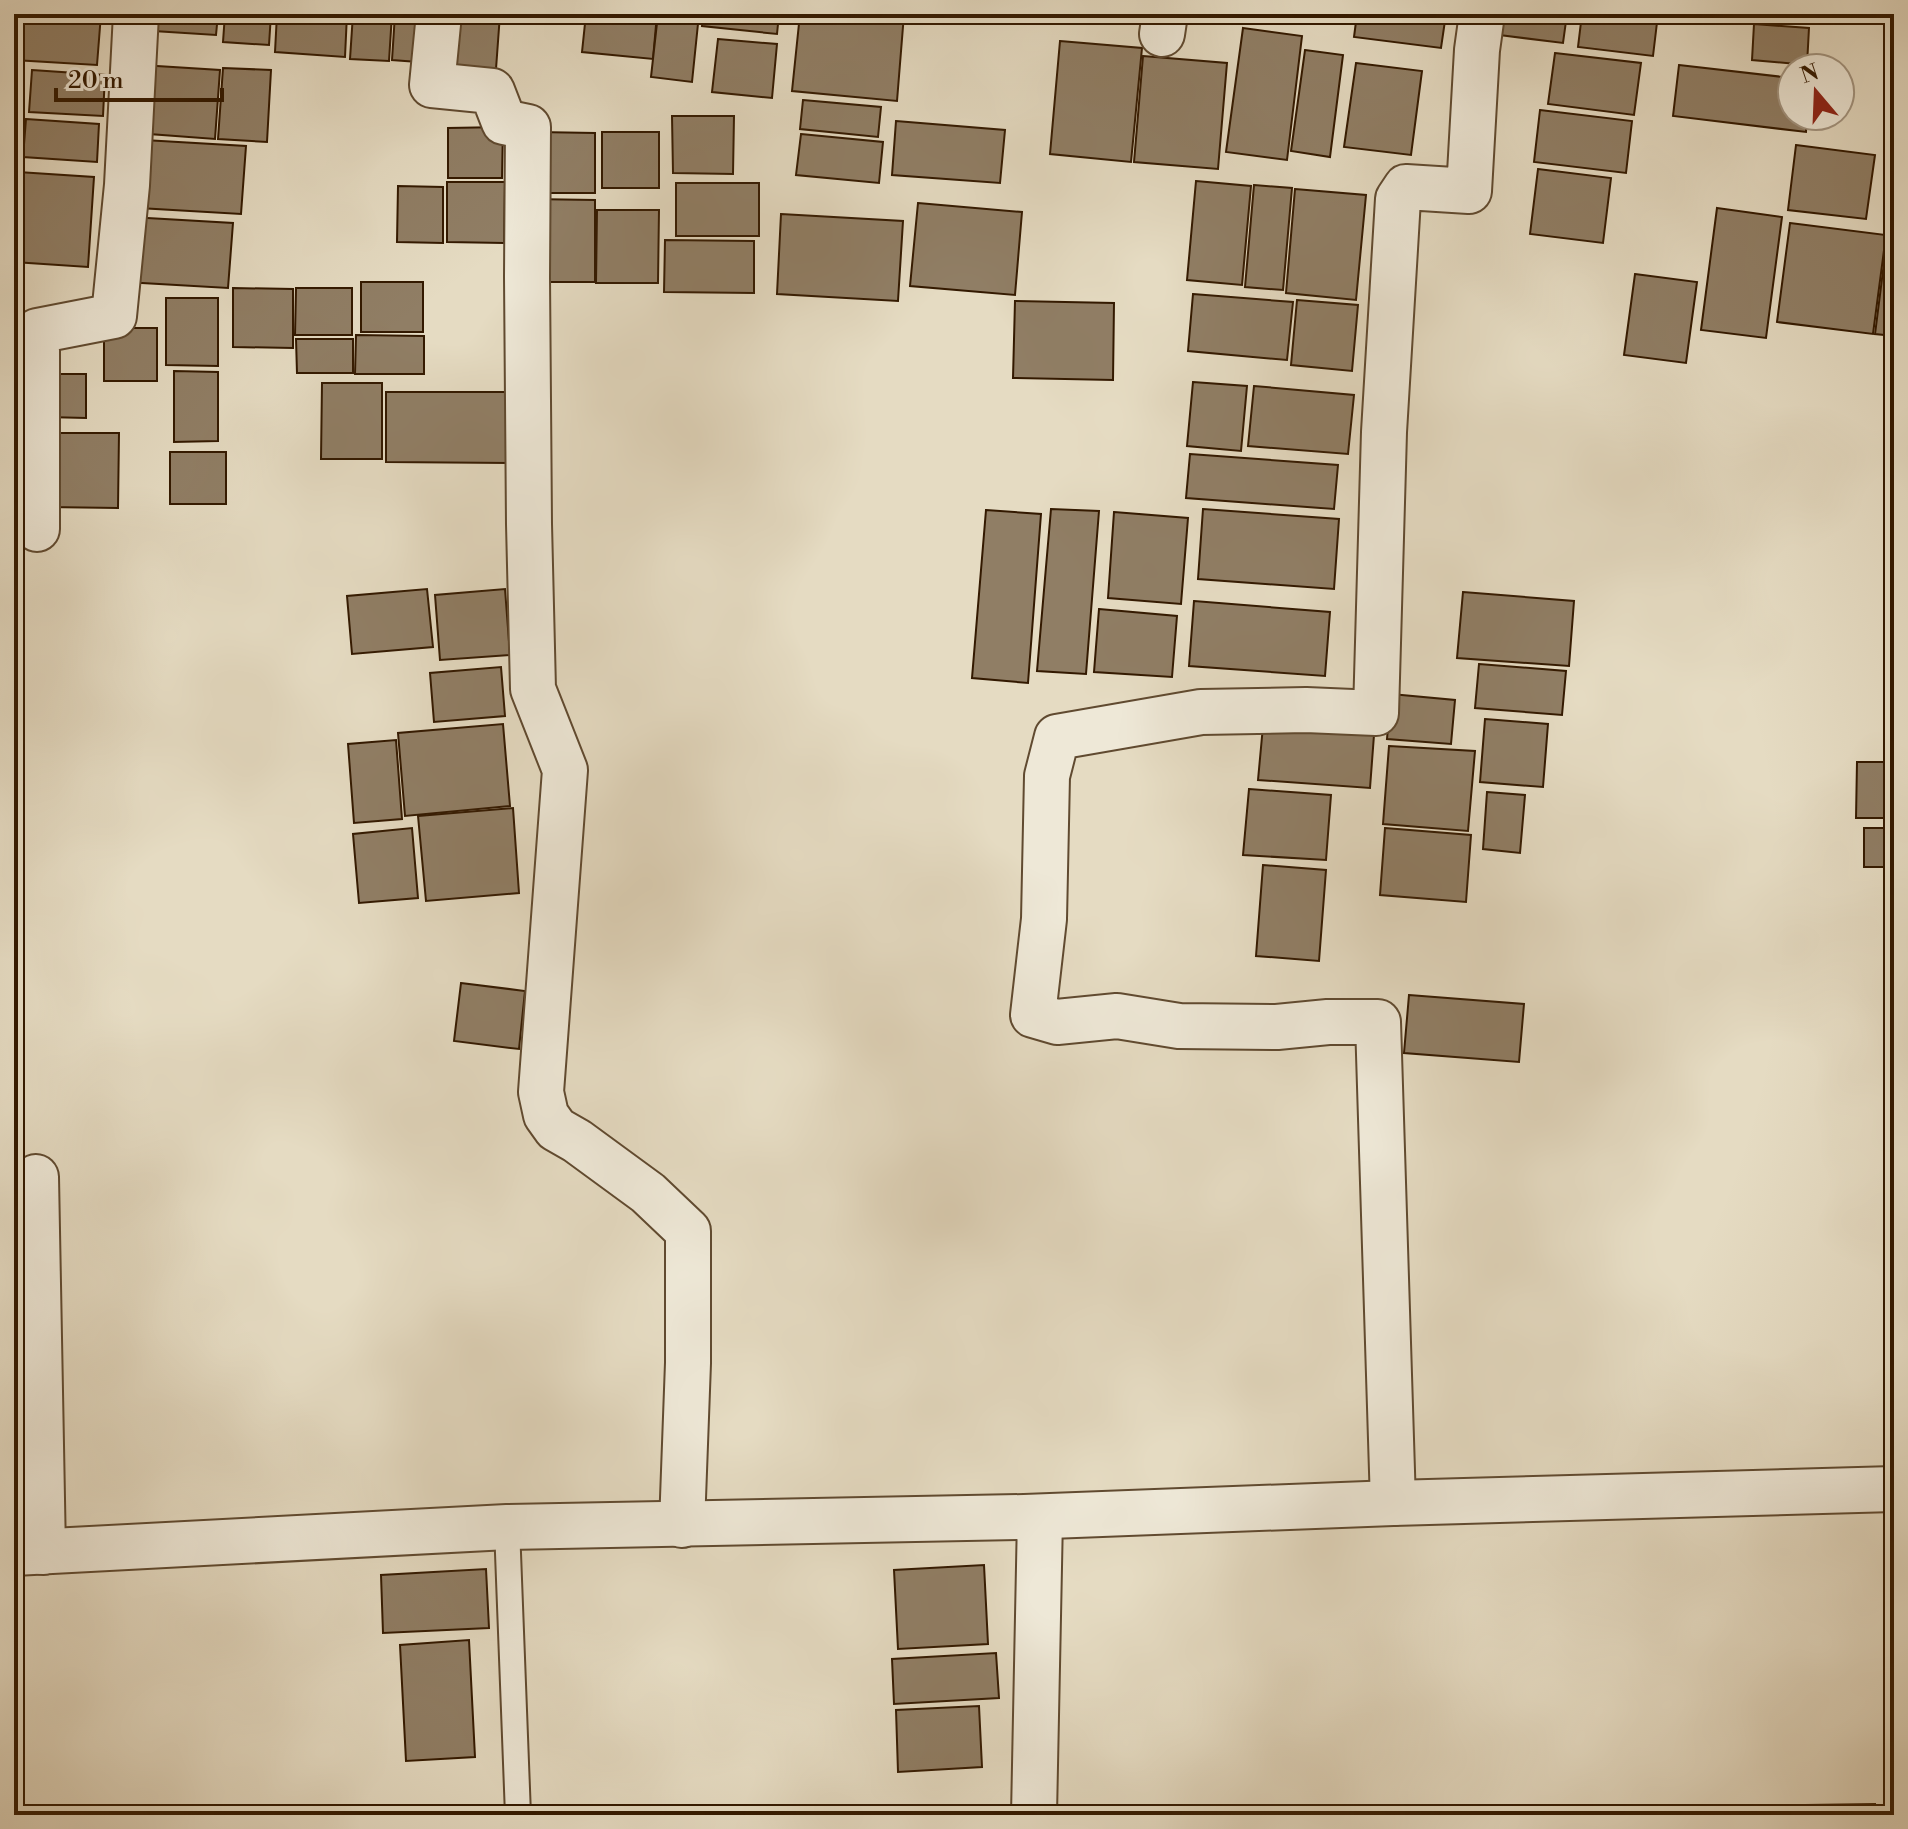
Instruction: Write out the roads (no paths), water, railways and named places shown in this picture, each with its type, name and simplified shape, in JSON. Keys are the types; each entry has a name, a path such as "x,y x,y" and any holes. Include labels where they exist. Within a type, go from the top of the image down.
{"street":[{"path":"37,529 37,331 114,316 127,185 136,14"},
{"path":"439,14 432,85 492,91 504,122 528,127 533,689 565,770 541,1092 546,1115 556,1129 648,1193 688,1231 688,1363 682,1525"},
{"path":"1393,1503 1378,1022 1328,1022 1277,1027 1179,1026 1117,1016 1057,1022 1033,1015 1044,919 1047,776 1057,737 1201,712 1306,710 1376,713 1384,432 1398,199 1406,187 1469,191 1482,14"},
{"path":"36,1177 28,1552 507,1527 1040,1517 1393,1503 1894,1489"},
{"path":"1034,1815 1040,1517"}],"lane":[{"path":"507,1527 518,1815"}]}
